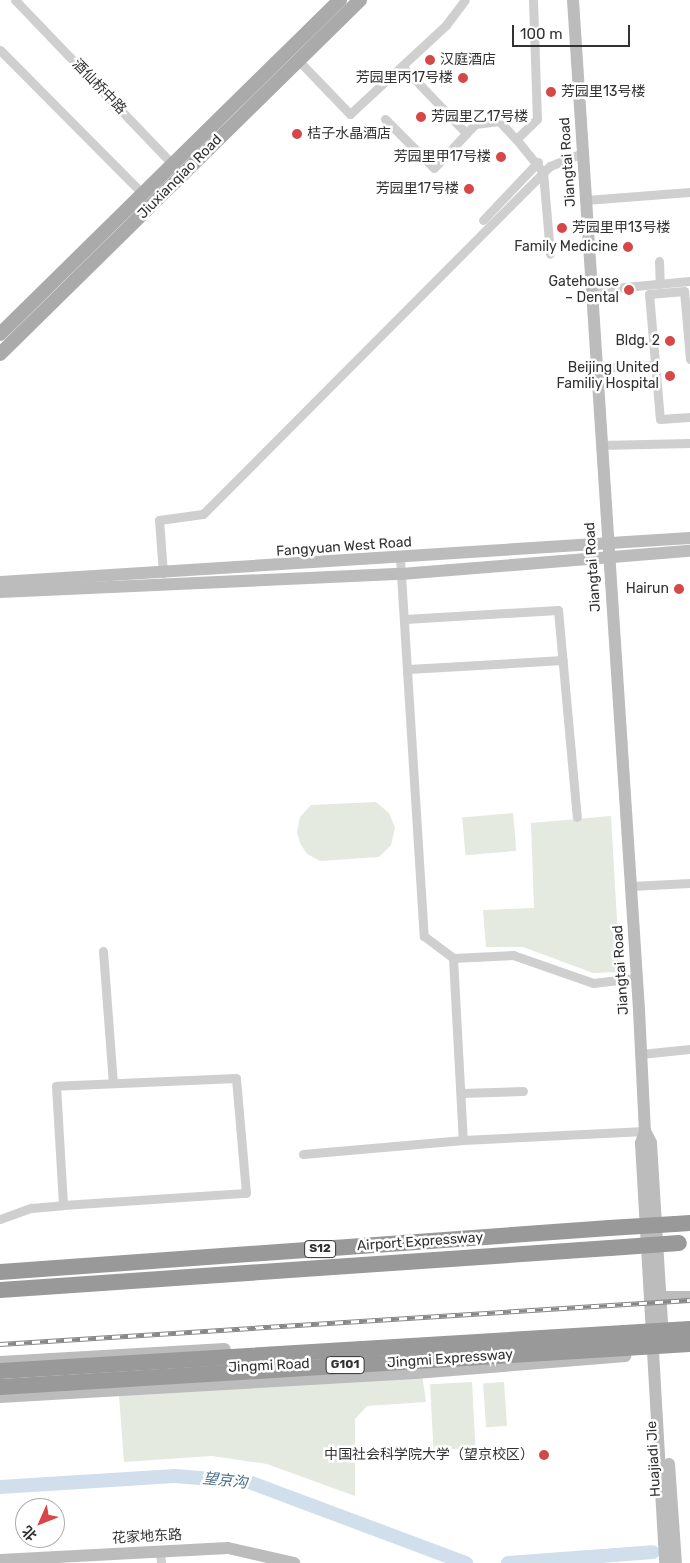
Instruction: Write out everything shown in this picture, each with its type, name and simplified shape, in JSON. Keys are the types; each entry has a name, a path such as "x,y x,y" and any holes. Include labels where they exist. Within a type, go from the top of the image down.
{"highway":[{"name":"Airport Expressway","path":"0,1272 683,1223"},
{"name":"Airport Expressway","path":"0,1290 684,1243"},
{"name":"Jingmi Expressway","path":"0,1371 690,1329"},
{"name":"Jingmi Expressway","path":"0,1387 690,1344"}],"main road":[{"name":"Jiuxianqiao Road","path":"0,334 340,0"},
{"name":"Jiuxianqiao Road","path":"0,354 360,0"},
{"name":"Jiangtai Road","path":"573,0 593,290 606,544 631,886 641,1054 645,1131 641,1143 658,1324"},
{"name":"Fangyuan West Road","path":"0,582 400,559 690,538"},
{"name":"Fangyuan West Road","path":"0,592 401,574 690,551"},
{"name":"Jiangtai Road","path":"645,1131 651,1142 661,1297 658,1324"},
{"path":"661,1297 690,1297"},
{"name":"Jingmi Road","path":"0,1362 690,1322"},
{"path":"658,1324 659,1353"},
{"name":"Jingmi Road","path":"0,1397 415,1373 690,1351"},
{"name":"Huajiadi Jie","path":"659,1353 665,1563"},
{"name":"Huajiadi Jie","path":"659,1353 676,1563"},
{"name":"花家地东路","path":"0,1560 161,1557 228,1548 294,1563"}],"street":[{"name":"酒仙桥中路","path":"15,0 182,174"},
{"path":"298,60 350,114 446,25 465,0"},
{"path":"516,139 537,119 533,0"},
{"path":"0,50 142,193"},
{"path":"402,66 466,133"},
{"path":"385,119 434,168 475,124 498,121 538,162 543,172 550,254"},
{"path":"163,573 159,520 204,514 543,172 550,166 583,153"},
{"path":"483,220 538,162"},
{"path":"586,200 690,192"},
{"path":"658,261 660,284"},
{"path":"593,290 690,282"},
{"path":"690,358 684,291 649,294 660,419 690,417"},
{"path":"597,368 655,365"},
{"path":"601,445 690,443"},
{"path":"400,559 424,936 453,958 513,955 593,983 636,978"},
{"path":"405,619 558,610 578,817"},
{"path":"408,669 563,660"},
{"path":"631,886 690,883"},
{"path":"103,951 113,1083"},
{"path":"453,958 464,1140"},
{"path":"641,1054 690,1049"},
{"path":"0,1219 32,1208 246,1193 236,1078 56,1086 63,1205"},
{"path":"461,1093 523,1090"},
{"path":"303,1154 464,1140 645,1131"}],"shaded area":[{"path":"376,802 389,813 395,828 391,845 379,857 320,861 307,854 300,843 297,832 300,817 311,805"},
{"path":"513,813 516,851 466,855 462,817"},
{"path":"611,816 620,972 593,973 523,947 486,947 483,910 534,908 531,823"},
{"path":"421,1368 426,1402 367,1406 355,1419 355,1496 267,1464 212,1456 124,1462 118,1383"},
{"path":"472,1382 475,1448 434,1450 430,1384"},
{"path":"504,1382 507,1426 486,1427 483,1383"}],"waterway":[{"name":"望京沟","path":"0,1487 175,1476 249,1482 466,1563"},
{"name":"望京沟","path":"508,1563 653,1552"}],"railway":[{"path":"0,1344 690,1300"}],"place":[{"name":"汉庭酒店","path":"430,60"},
{"name":"芳园里丙17号楼","path":"463,78"},
{"name":"芳园里13号楼","path":"551,92"},
{"name":"芳园里乙17号楼","path":"421,117"},
{"name":"桔子水晶酒店","path":"297,134"},
{"name":"芳园里甲17号楼","path":"501,157"},
{"name":"芳园里17号楼","path":"469,189"},
{"name":"芳园里甲13号楼","path":"562,228"},
{"name":"Family Medicine","path":"628,247"},
{"name":"Gatehouse – Dental","path":"629,290"},
{"name":"Bldg. 2","path":"670,341"},
{"name":"Beijing United Familiy Hospital","path":"670,376"},
{"name":"Hairun","path":"679,589"},
{"name":"中国社会科学院大学（望京校区）","path":"544,1455"}]}
